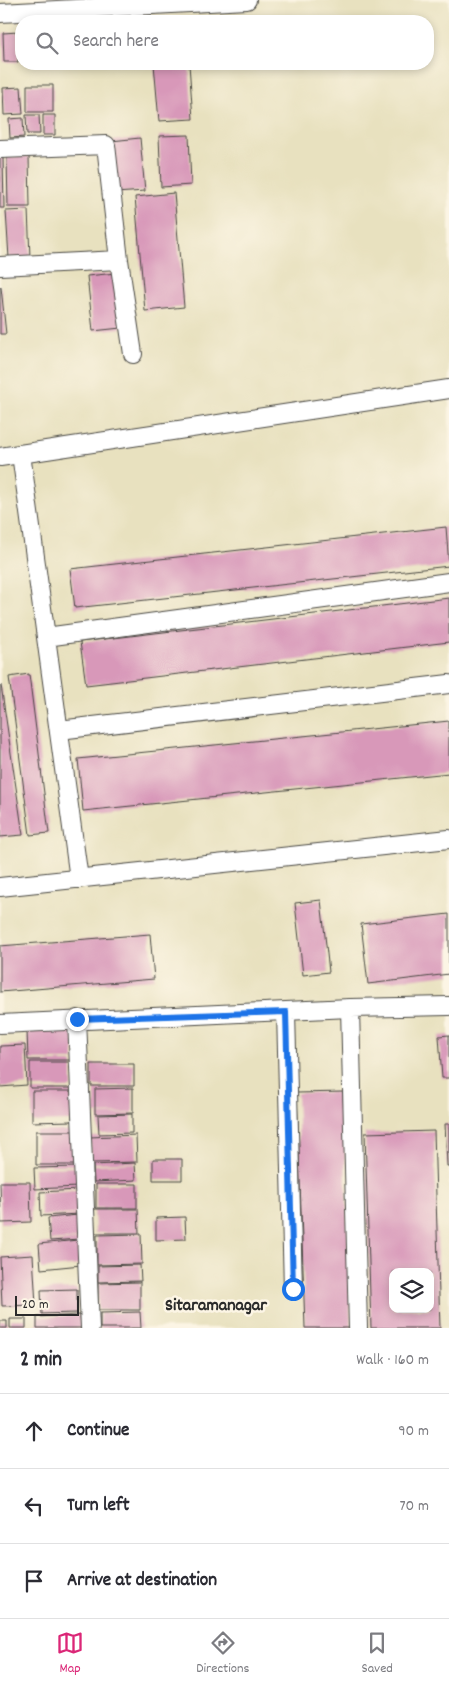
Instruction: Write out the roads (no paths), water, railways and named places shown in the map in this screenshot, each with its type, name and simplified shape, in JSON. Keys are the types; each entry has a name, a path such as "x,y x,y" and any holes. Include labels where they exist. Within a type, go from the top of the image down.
{"street":[{"path":"0,13 247,0"},
{"path":"0,149 106,145 133,354"},
{"path":"0,266 120,260"},
{"path":"0,457 449,389"},
{"path":"21,454 79,879"},
{"path":"46,637 449,582"},
{"path":"59,730 449,684"},
{"path":"0,887 449,839"},
{"path":"0,1024 350,1008 449,1006"},
{"path":"350,1008 358,1328"},
{"path":"286,1012 293,1289"},
{"path":"77,1019 90,1328"}],"district":[{"name":"Sitaramanagar","path":"216,1306"}]}
